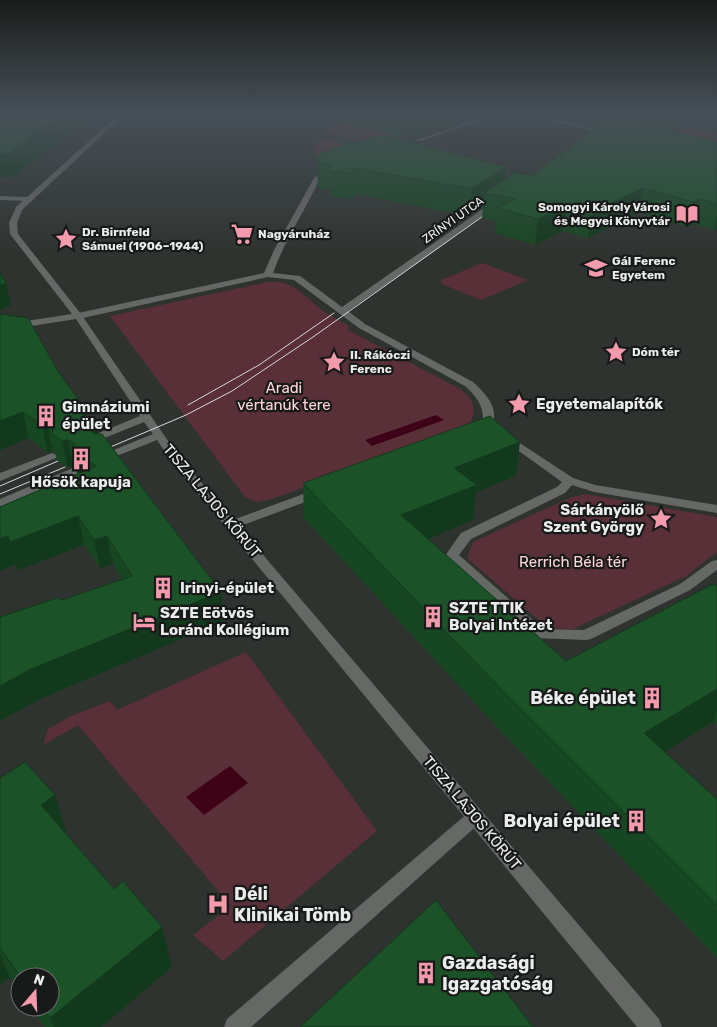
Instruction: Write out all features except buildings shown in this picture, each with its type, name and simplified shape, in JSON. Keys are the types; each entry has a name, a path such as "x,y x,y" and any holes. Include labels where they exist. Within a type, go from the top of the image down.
{"street":[{"name":"TISZA LAJOS KÖRÚT","path":"72,159 28,198 19,209 13,223 14,234 78,316 158,436 651,1027"},
{"path":"268,275 276,254 310,195 317,178"},
{"path":"0,198 28,198"},
{"name":"ZRÍNYI UTCA","path":"342,311 500,202"},
{"path":"0,328 78,316 268,275 284,275 297,278 362,326 469,384 483,397 489,412 488,424 474,435"},
{"path":"92,439 147,417"},
{"path":"488,424 568,481 594,488 717,509"},
{"path":"105,457 158,436"},
{"path":"0,477 52,456"},
{"path":"0,504 73,472"},
{"path":"568,481 560,490 466,536 452,556 539,634 586,635 685,587 717,564"},
{"path":"231,525 333,487"},
{"path":"235,1027 475,817"}],"green space":[{"path":"482,263 528,280 481,300 442,284 441,280"},
{"name":"Aradi vértanúk tere","path":"268,282 278,282 293,287 325,312 349,326 348,330 462,390 474,407 473,416 468,427 272,499 256,502 245,497 110,316"},
{"name":"Rerrich Béla tér","path":"585,494 717,517 717,552 686,576 573,629 548,628 467,558 473,542 572,497"},
{"path":"246,652 377,831 223,961 193,935 231,906 78,725 43,745 48,729 71,716 110,701 117,710"}],"shaded area":[{"path":"436,415 444,420 372,446 365,440"},
{"path":"230,766 248,783 204,815 186,797"}],"tram line":[{"path":"101,451 186,415 232,391 313,337 493,209"},
{"path":"188,405 259,365 334,313"},
{"path":"0,486 58,461"},
{"path":"0,494 65,467"}],"place":[{"name":"Somogyi Károly Városi és Megyei Könyvtár","path":"687,214"},
{"name":"Nagyáruház","path":"242,234"},
{"name":"Dr. Birnfeld Sámuel (1906–1944)","path":"66,239"},
{"name":"Gál Ferenc Egyetem","path":"596,268"},
{"name":"Dóm tér","path":"616,352"},
{"name":"II. Rákóczi Ferenc","path":"334,362"},
{"name":"Egyetemalapítók","path":"519,404"},
{"name":"Gimnáziumi épület","path":"46,416"},
{"name":"Hősök kapuja","path":"81,459"},
{"name":"Sárkányölő Szent György","path":"661,519"},
{"name":"Irinyi-épület","path":"163,588"},
{"name":"SZTE TTIK Bolyai Intézet","path":"433,617"},
{"name":"SZTE Eötvös Loránd Kollégium","path":"144,622"},
{"name":"Béke épület","path":"652,698"},
{"name":"Bolyai épület","path":"636,821"},
{"name":"Déli Klinikai Tömb","path":"218,904"},
{"name":"Gazdasági Igazgatóság","path":"426,973"}]}
